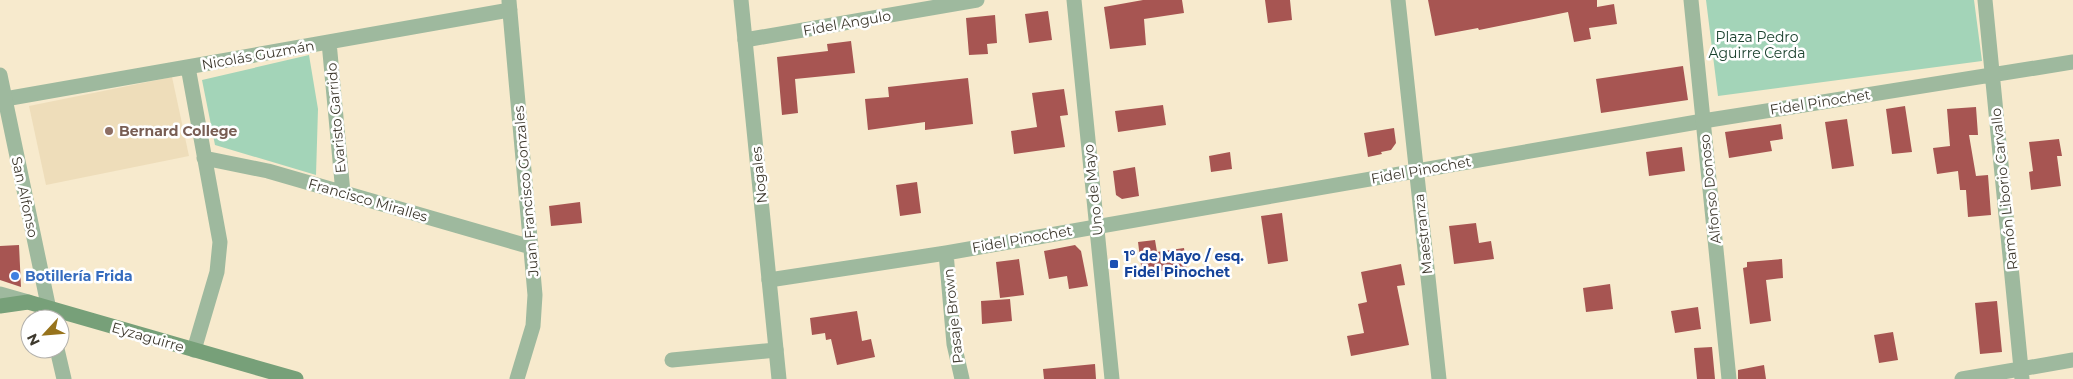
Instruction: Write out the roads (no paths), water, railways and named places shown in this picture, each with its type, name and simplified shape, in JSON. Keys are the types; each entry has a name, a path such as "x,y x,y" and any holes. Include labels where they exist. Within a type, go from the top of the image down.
{"main road":[{"name":"Eyzaguirre","path":"28,302 41,309"},
{"path":"0,306 28,302"},
{"name":"Eyzaguirre","path":"70,319 194,350 296,379"}],"street":[{"name":"Nogales","path":"742,0 779,379"},
{"name":"Fidel Angulo","path":"746,40 978,0"},
{"name":"Uno de Mayo","path":"1074,0 1112,379"},
{"name":"Maestranza","path":"1398,0 1439,379"},
{"name":"Alfonso Donoso","path":"1691,0 1729,379"},
{"name":"Ramón Liborio Carvallo","path":"1985,0 2022,374"},
{"name":"Nicolás Guzmán","path":"3,93 188,67 329,42 510,5"},
{"name":"Juan Francisco Gonzales","path":"510,5 535,294 535,316 517,379"},
{"name":"Evaristo Garrido","path":"329,42 343,193"},
{"name":"Fidel Pinochet","path":"769,280 946,253 1096,225 1704,121 2073,62"},
{"path":"188,67 219,236 220,255 217,272 194,350"},
{"name":"San Alfonso","path":"0,75 49,309"},
{"name":"Francisco Miralles","path":"204,158 248,166 531,246"},
{"name":"Pasaje Brown","path":"946,253 954,344 962,379"},
{"name":"Eyzaguirre","path":"0,294 28,302"},
{"path":"672,360 776,350"},
{"path":"59,359 64,379"},
{"path":"1962,379 2022,374 2073,360"}],"place":[{"name":"Bernard College","path":"109,131"},
{"name":"1° de Mayo / esq. Fidel Pinochet","path":"1114,264"},
{"name":"Botillería Frida","path":"15,276"}],"park label":[{"name":"Plaza Pedro Aguirre Cerda","path":"1757,46"}]}
